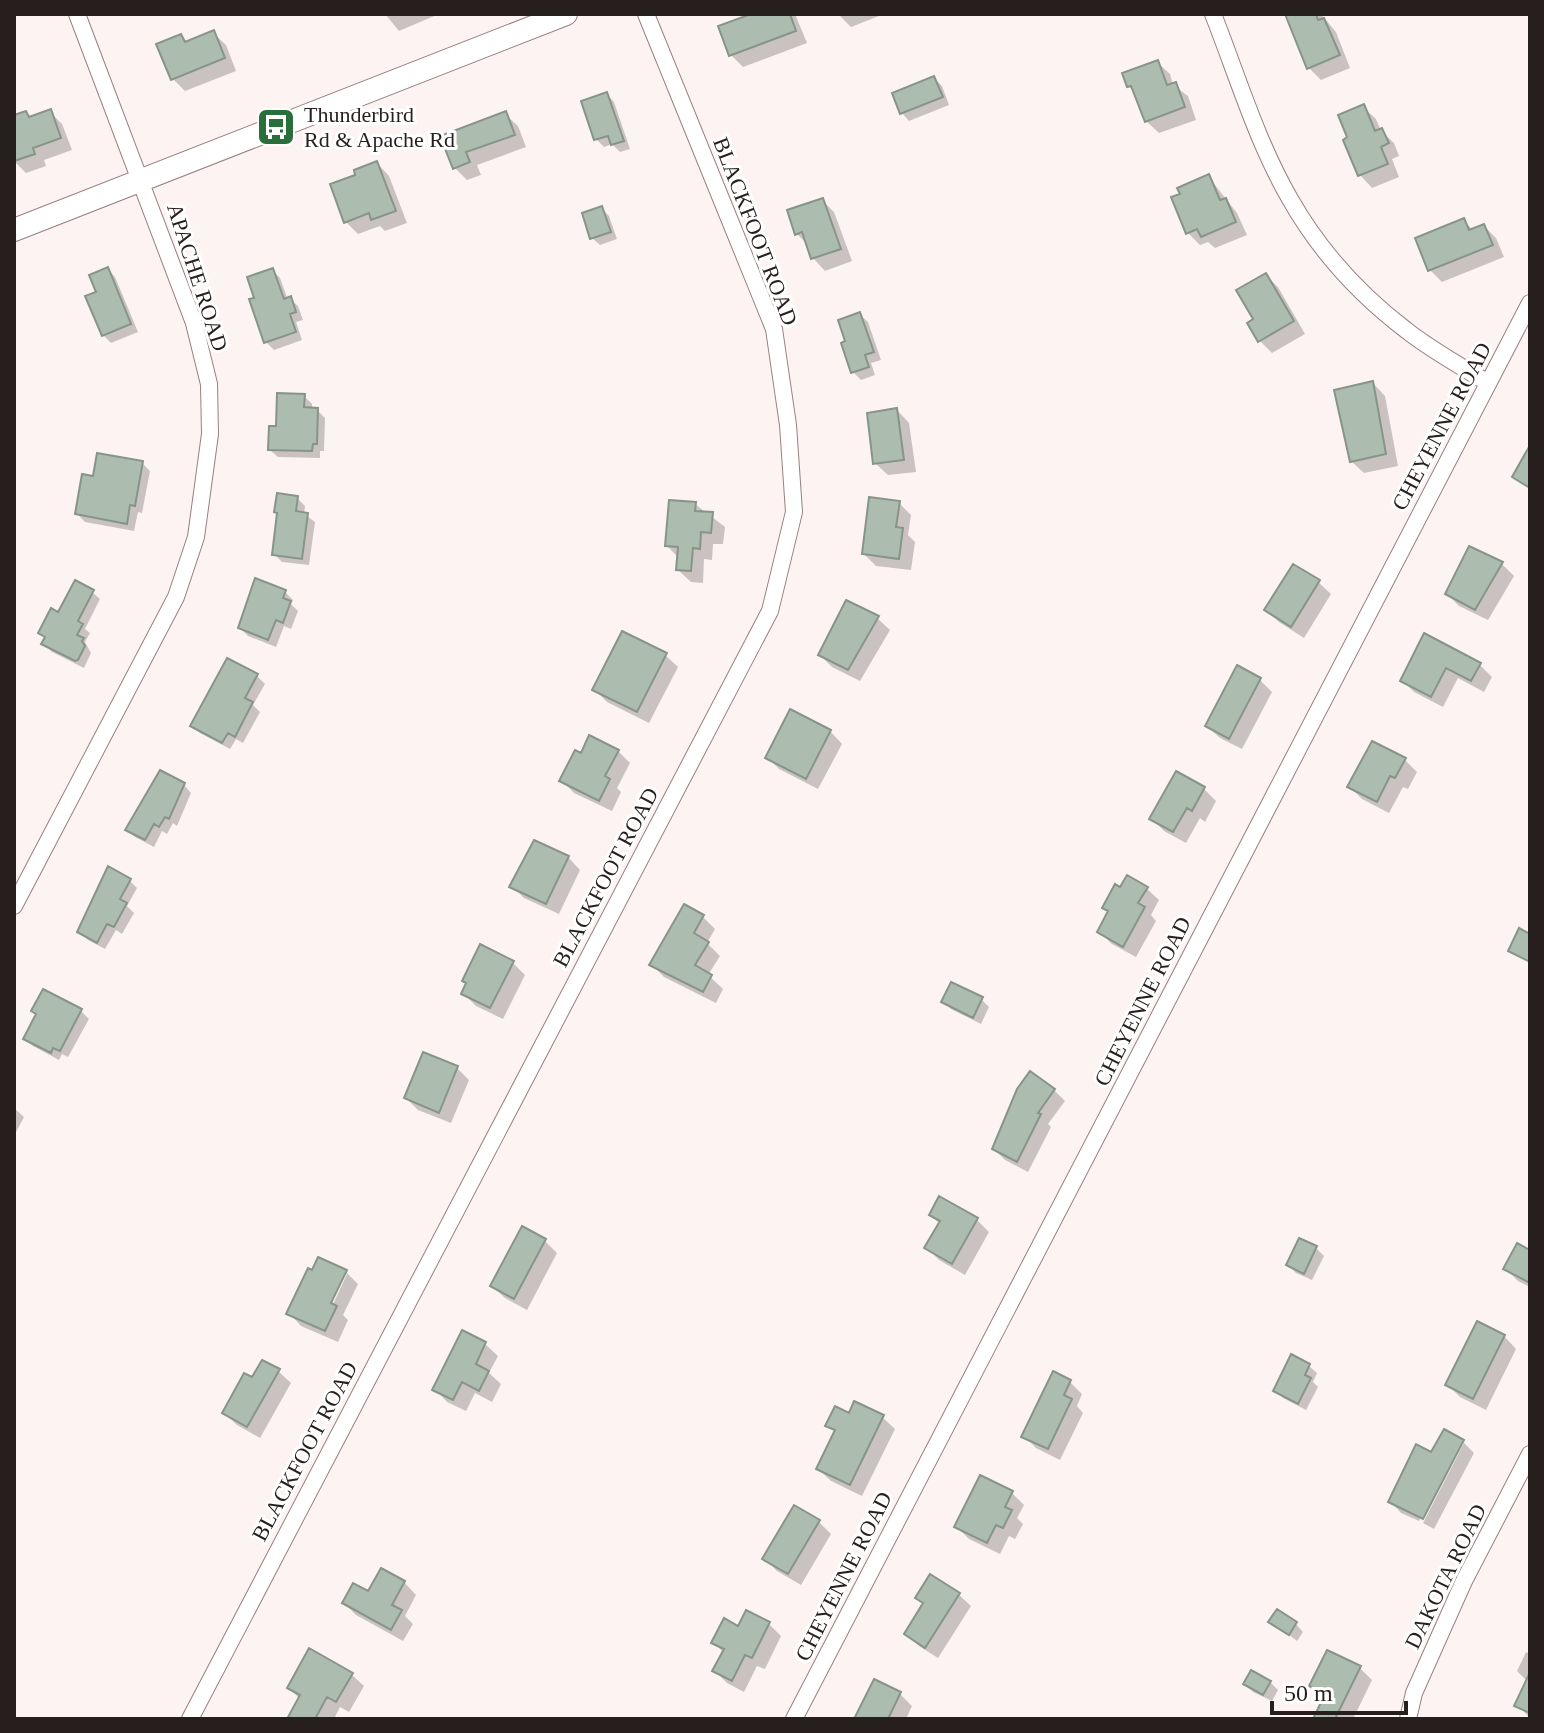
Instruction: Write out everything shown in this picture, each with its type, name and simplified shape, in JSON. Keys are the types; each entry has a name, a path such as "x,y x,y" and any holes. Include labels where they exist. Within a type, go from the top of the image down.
{"main road":[{"path":"14,230 566,14"}],"street":[{"name":"APACHE ROAD","path":"14,906 176,597 196,537 210,434 209,384 194,323 77,14"},
{"name":"BLACKFOOT ROAD","path":"190,1719 770,611 794,512 788,425 774,329 646,14"},
{"path":"1213,14 1268,154 1290,199 1321,247 1359,289 1407,331 1488,383"},
{"name":"CHEYENNE ROAD","path":"794,1719 1530,303"},
{"name":"DAKOTA ROAD","path":"1408,1719 1414,1693 1464,1581 1530,1454"}],"building":[{"path":"751,14 790,14 796,31 729,56 718,26"},
{"path":"1285,14 1316,14 1318,20 1324,18 1340,55 1307,69"},
{"path":"214,30 225,58 171,80 156,44 181,34 185,42"},
{"path":"1158,60 1167,85 1176,82 1185,107 1145,122 1131,86 1127,87 1122,73"},
{"path":"934,76 943,97 900,114 892,93"},
{"path":"607,92 624,141 611,145 608,136 594,140 581,101"},
{"path":"1364,104 1375,131 1382,128 1389,143 1381,147 1388,164 1358,176 1343,140 1347,137 1338,115"},
{"path":"51,109 61,138 33,148 35,154 14,161 14,115 26,111 29,117"},
{"path":"506,111 515,135 466,152 470,162 453,169 440,136"},
{"path":"377,161 396,211 371,220 369,213 344,223 330,184 355,175 354,170"},
{"path":"1209,174 1220,200 1226,198 1236,222 1201,237 1197,229 1186,234 1171,197 1180,194 1177,188"},
{"path":"823,198 841,249 811,259 802,232 795,235 787,210"},
{"path":"602,206 611,232 590,239 582,213"},
{"path":"1464,218 1469,230 1484,224 1493,245 1428,271 1415,238"},
{"path":"108,267 131,324 102,336 85,296 96,292 89,275"},
{"path":"273,268 284,299 291,296 296,312 290,314 296,332 264,343 249,299 254,298 247,277"},
{"path":"1266,273 1294,321 1258,342 1247,323 1253,319 1236,290"},
{"path":"860,312 874,352 865,355 869,367 851,373 841,343 845,341 838,320"},
{"path":"1373,381 1386,454 1350,462 1334,390"},
{"path":"277,393 305,394 304,407 318,408 317,444 313,444 312,451 268,450 269,426 276,426"},
{"path":"897,408 904,460 873,464 867,413"},
{"path":"1530,445 1530,488 1512,477"},
{"path":"97,453 143,461 135,506 130,505 127,524 75,514 82,474 93,476"},
{"path":"277,493 298,496 296,511 308,513 302,559 272,555"},
{"path":"869,497 900,501 896,527 903,528 899,559 862,554"},
{"path":"669,500 696,502 695,511 713,512 711,533 701,532 700,549 693,548 691,571 676,570 678,547 665,546"},
{"path":"1469,546 1503,562 1475,610 1445,594"},
{"path":"1293,564 1320,580 1291,627 1264,610"},
{"path":"255,578 286,590 283,598 291,601 283,623 276,620 268,640 238,628"},
{"path":"75,580 94,590 78,621 83,624 77,635 84,638 85,646 75,661 41,644 45,637 38,633 51,608 58,612"},
{"path":"846,600 879,616 848,670 818,655"},
{"path":"622,631 667,653 637,712 592,690"},
{"path":"1424,633 1481,663 1471,681 1446,668 1431,697 1400,681"},
{"path":"227,658 258,674 245,698 253,702 235,737 228,733 222,743 190,726"},
{"path":"1237,665 1261,678 1229,739 1205,726"},
{"path":"790,709 831,730 806,779 765,758"},
{"path":"589,735 619,750 605,776 610,779 599,801 559,781 575,750 581,753"},
{"path":"1372,741 1406,758 1395,778 1390,776 1377,802 1347,787"},
{"path":"160,770 185,783 169,819 165,817 159,827 154,824 145,840 125,830"},
{"path":"1176,771 1205,787 1192,811 1187,808 1173,832 1149,819"},
{"path":"534,840 569,856 546,904 509,887"},
{"path":"108,866 131,879 120,899 127,903 114,927 107,924 97,943 77,932"},
{"path":"1127,875 1148,887 1138,903 1145,907 1123,947 1097,932 1108,911 1102,908 1115,884 1120,887"},
{"path":"684,904 704,915 694,933 709,942 695,965 712,975 703,992 649,965"},
{"path":"1519,928 1530,934 1530,962 1508,951"},
{"path":"480,944 514,961 490,1008 461,994 466,983 462,981"},
{"path":"951,982 983,997 973,1018 941,1002"},
{"path":"43,989 82,1009 60,1051 53,1048 51,1053 23,1039 36,1014 31,1011"},
{"path":"423,1052 458,1066 439,1113 404,1098"},
{"path":"1030,1071 1055,1089 1038,1113 1041,1114 1017,1162 992,1149 1017,1089"},
{"path":"939,1196 978,1218 952,1264 924,1248 940,1221 929,1215"},
{"path":"522,1226 546,1239 514,1299 490,1286"},
{"path":"1299,1238 1317,1246 1304,1274 1286,1265"},
{"path":"1517,1243 1530,1250 1530,1283 1503,1269"},
{"path":"318,1257 347,1270 331,1303 337,1306 325,1331 286,1314 308,1268 312,1270"},
{"path":"1477,1321 1505,1335 1473,1399 1445,1385"},
{"path":"462,1330 486,1342 476,1364 489,1371 479,1391 462,1382 453,1400 432,1390"},
{"path":"1291,1354 1310,1364 1305,1375 1311,1378 1298,1404 1273,1391"},
{"path":"262,1360 280,1369 247,1427 222,1413 244,1373 252,1377"},
{"path":"1053,1371 1071,1380 1064,1395 1072,1399 1048,1449 1021,1437"},
{"path":"854,1401 884,1415 850,1485 816,1469 835,1430 825,1426 835,1406 849,1413"},
{"path":"1444,1429 1464,1440 1423,1519 1388,1502 1416,1444 1431,1452"},
{"path":"980,1475 1013,1491 1005,1507 1012,1510 1003,1528 996,1525 987,1543 954,1527"},
{"path":"794,1505 820,1520 788,1574 762,1559"},
{"path":"381,1568 405,1581 392,1605 402,1610 391,1630 342,1603 353,1583 368,1591"},
{"path":"930,1574 960,1593 925,1648 904,1634 923,1603 915,1598"},
{"path":"1277,1609 1297,1622 1289,1635 1268,1622"},
{"path":"746,1610 770,1622 752,1658 745,1655 732,1681 712,1671 724,1649 711,1643 724,1618 738,1626"},
{"path":"309,1648 353,1673 336,1702 327,1697 315,1719 287,1719 300,1695 287,1688"},
{"path":"1327,1650 1361,1666 1335,1719 1313,1719 1325,1694 1309,1686"},
{"path":"1251,1670 1271,1681 1263,1695 1243,1684"},
{"path":"1530,1672 1530,1713 1514,1706"},
{"path":"874,1679 901,1692 888,1719 854,1719"}],"place":[{"name":"Thunderbird Rd & Apache Rd","path":"276,127"}]}
